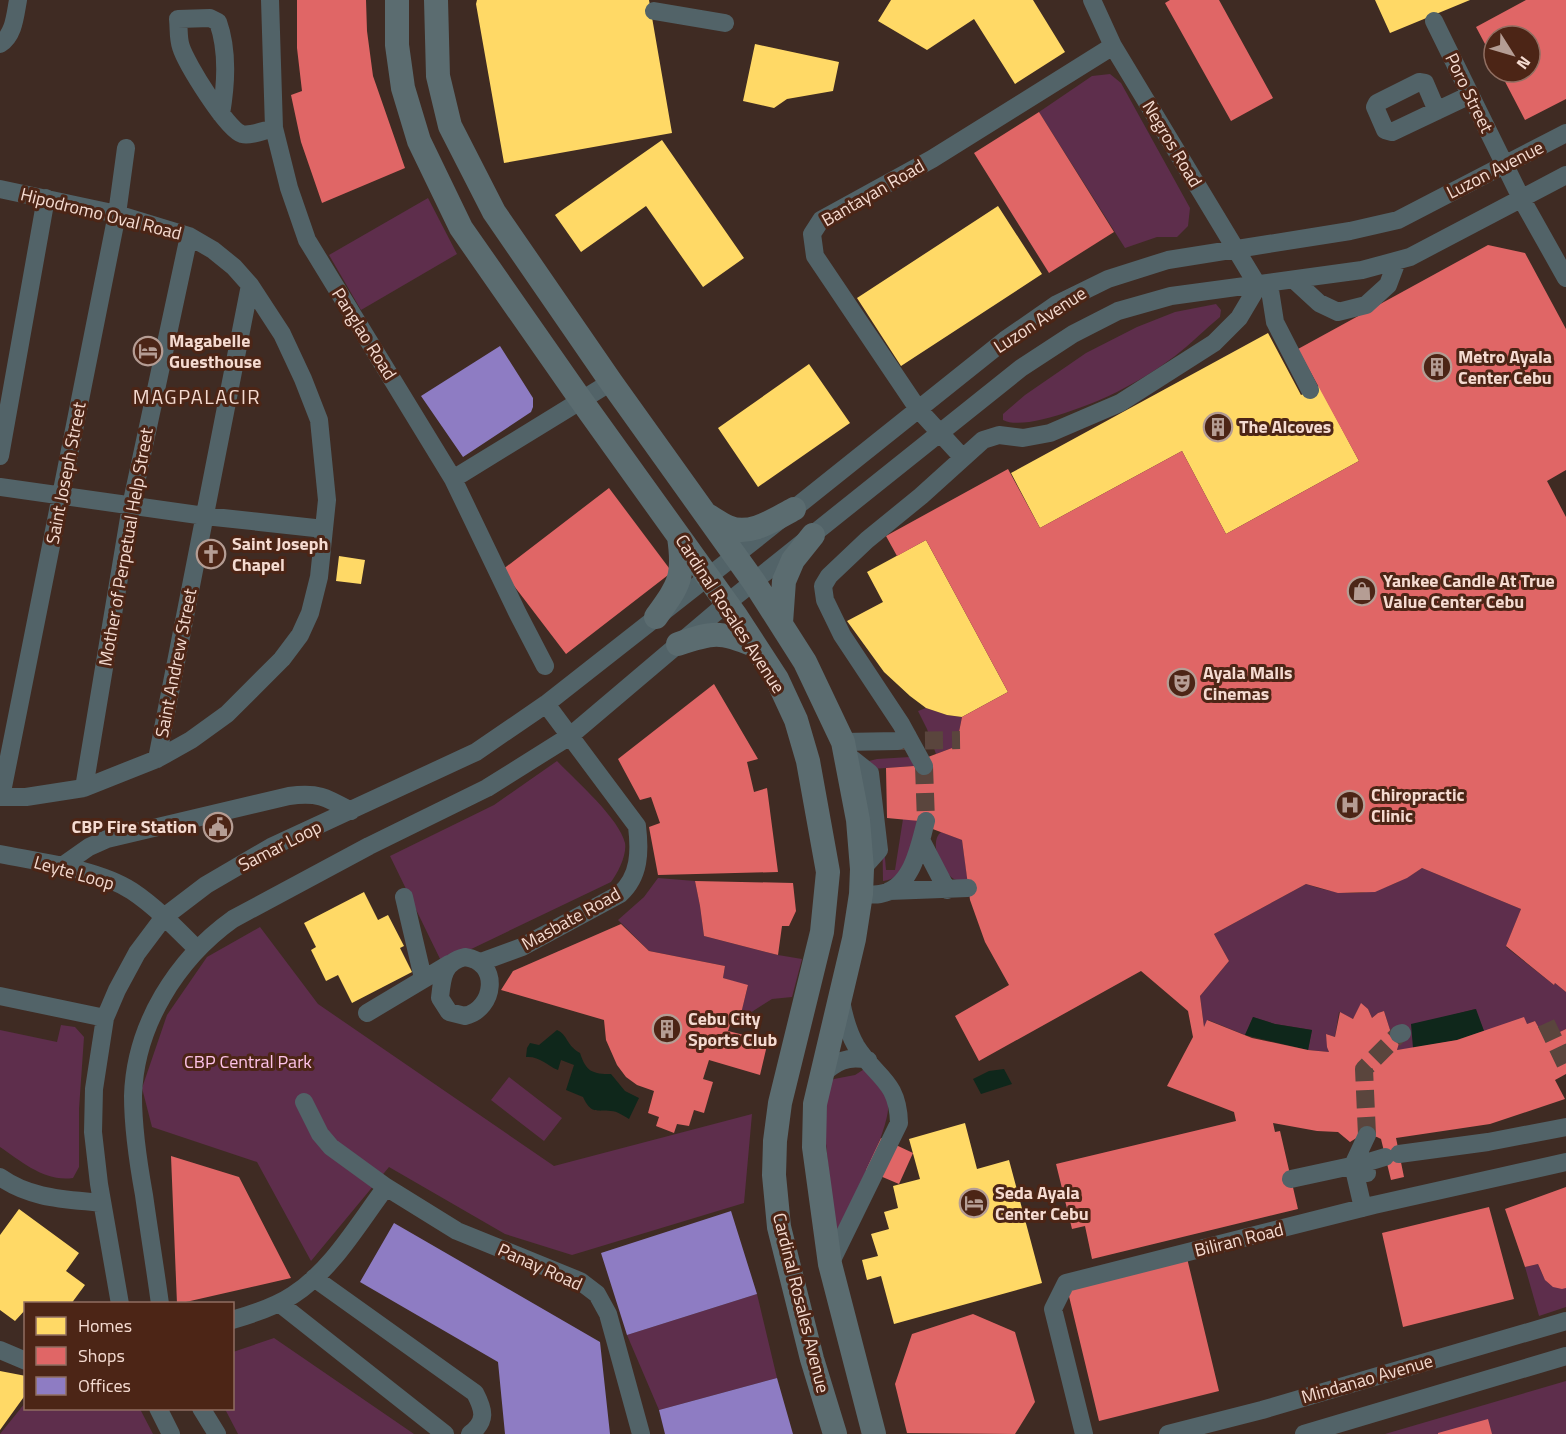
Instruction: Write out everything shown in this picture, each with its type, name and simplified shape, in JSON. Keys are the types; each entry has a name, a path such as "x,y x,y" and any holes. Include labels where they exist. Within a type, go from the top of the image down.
{"main road":[{"name":"Cardinal Rosales Avenue","path":"397,0 397,45 403,88 419,141 461,228 727,603 777,680 796,720 808,761 828,872 822,932 780,1103 775,1141 774,1175 779,1227 812,1359 835,1434"},
{"name":"Cardinal Rosales Avenue","path":"436,0 438,76 450,126 494,212 781,623 805,662 844,748 858,820 862,869 861,894 841,1001 815,1104 814,1147 830,1264 874,1434"},
{"path":"705,514 729,528 744,531 761,526 794,509"},
{"path":"656,617 676,590 682,571 678,535"},
{"path":"781,623 784,581 793,560 813,535"},
{"path":"678,644 706,634 723,634 754,645"}],"street":[{"path":"0,44 5,41 12,30 18,0"},
{"name":"Panglao Road","path":"270,0 274,128 289,188 307,240 453,479 545,666"},
{"name":"Negros Road","path":"1092,0 1113,46 1235,249 1263,285"},
{"path":"654,11 690,8 725,22"},
{"path":"221,114 225,77 221,30 218,22 210,18 178,19 180,46 189,67 221,114 238,132 244,135 274,128"},
{"name":"Poro Street","path":"1434,21 1504,166 1566,278"},
{"name":"Bantayan Road","path":"918,409 814,256 812,234 815,226 821,220 932,159 1113,46"},
{"path":"1437,111 1470,95"},
{"name":"Luzon Avenue","path":"735,556 1005,340 1057,304 1108,279 1168,260 1350,231 1398,220 1566,133"},
{"name":"Saint Joseph Street","path":"0,797 117,214 126,148"},
{"name":"Luzon Avenue","path":"754,582 1021,368 1073,334 1118,311 1171,296 1362,270 1397,261 1410,257 1566,175"},
{"name":"Hipodromo Oval Road","path":"0,189 117,214 189,236 227,261 250,285 282,334 303,379 318,420 327,500 319,577 310,613 300,635 282,659 227,714 191,740 156,759 84,788 26,797 0,797"},
{"path":"0,456 46,198"},
{"name":"Mother of Perpetual Help Street","path":"84,788 131,506 189,236"},
{"path":"1294,280 1319,303 1338,312 1366,305 1388,285 1397,261"},
{"name":"Saint Andrew Street","path":"156,759 250,285"},
{"path":"1263,285 1275,322 1310,390"},
{"path":"924,766 901,724 842,635 825,600 823,586 829,576 867,540 921,496 983,440 999,435 1023,438 1050,433 1120,403 1214,343 1239,318 1263,285"},
{"path":"453,479 611,382"},
{"path":"918,409 963,458"},
{"path":"0,487 205,516 324,529"},
{"name":"Samar Loop","path":"120,1302 102,1203 93,1132 94,1089 105,1018 137,953 164,917 206,885 271,847 476,752 546,704 735,556"},
{"path":"160,1302 135,1139 133,1094 146,1031 158,1002 197,949 212,934 233,919 369,846 487,788 570,736 754,582"},
{"name":"Masbate Road","path":"481,962 522,947 620,894 628,887 636,869 640,849 637,826 546,704"},
{"path":"844,748 898,741"},
{"path":"62,866 107,839 289,796 311,793 351,811"},
{"path":"889,891 908,873 927,821"},
{"path":"921,840 947,890"},
{"name":"Leyte Loop","path":"0,854 62,866 110,880 132,891 164,917 197,949"},
{"path":"861,894 969,888"},
{"path":"404,897 423,978"},
{"path":"367,1013 423,978 450,964 465,957 481,962 490,976 485,1003 473,1014 465,1016 449,1011 440,998 444,970 450,964"},
{"path":"0,996 105,1018"},
{"path":"830,1264 898,1123 898,1108 894,1092 857,1048 847,1029 841,1001"},
{"path":"821,1075 836,1062 846,1058 856,1057 868,1060"},
{"name":"Panay Road","path":"304,1102 320,1134 332,1148 386,1187 457,1231 580,1281 597,1294 608,1314 641,1434"},
{"path":"1291,1179 1392,1156 1488,1142 1566,1127"},
{"path":"1367,1135 1359,1164 1368,1207"},
{"name":"Biliran Road","path":"1084,1434 1053,1309 1066,1283 1368,1207 1566,1162"},
{"path":"0,1177 27,1192 44,1197 102,1203"},
{"path":"234,1319 279,1303 294,1295 314,1278 332,1260 386,1187"},
{"path":"314,1278 475,1393 482,1407 483,1417 470,1434"},
{"path":"279,1303 445,1434"},
{"name":"Mindanao Avenue","path":"1168,1434 1262,1410 1566,1321"},
{"path":"0,1350 24,1360"},
{"name":"Mindanao Avenue","path":"1304,1434 1566,1356"},
{"path":"159,1410 171,1434"},
{"path":"202,1410 217,1434"}],"green space":[{"path":"1110,74 1121,83 1190,208 1188,226 1177,237 1157,237 1125,248 1039,112 1092,76"},
{"path":"428,198 457,254 361,310 329,255"},
{"path":"1216,304 1221,310 1220,317 1175,356 1124,388 1060,415 1027,422 1013,423 1003,420 1003,414 1025,395 1086,353 1137,327 1175,312"},
{"path":"926,708 962,717 959,732 960,745 936,754 918,711"},
{"path":"910,757 914,766 872,769 869,761 877,759"},
{"path":"557,761 606,811 621,833 625,848 616,874 611,882 442,963 390,856 494,805"},
{"path":"903,819 922,821 904,866 892,879 883,881 882,822 886,870 895,870"},
{"path":"941,832 962,840 968,883 954,879 941,864 936,843"},
{"path":"1422,868 1521,909 1506,947 1566,992 1566,1029 1545,1039 1535,1021 1484,1031 1475,1009 1445,1017 1413,1048 1397,1050 1400,1040 1391,1033 1384,1011 1372,1018 1368,1009 1361,1004 1353,1019 1339,1012 1335,1037 1326,1034 1329,1052 1308,1050 1312,1030 1275,1024 1253,1017 1245,1035 1208,1020 1204,1027 1200,996 1229,961 1214,934 1306,884 1337,892 1366,892 1393,884"},
{"path":"658,878 695,881 704,936 802,959 792,997 772,999 739,1020 748,986 723,978 725,966 649,951 618,920 644,897"},
{"name":"CBP Central Park","path":"260,927 318,1004 554,1166 752,1114 744,1203 572,1255 505,1234 389,1167 311,1261 257,1162 152,1127 142,1088 167,1015 207,957"},
{"path":"61,1025 75,1027 84,1037 79,1109 79,1167 73,1178 43,1174 0,1147 0,1030 57,1042"},
{"path":"866,1068 883,1087 888,1102 887,1114 884,1129 869,1166 838,1230 835,1231 825,1134 828,1083 834,1079 855,1075"},
{"path":"509,1077 562,1118 544,1141 491,1100"},
{"path":"1538,1264 1547,1282 1555,1287 1566,1288 1566,1307 1539,1316 1525,1267"},
{"path":"757,1294 777,1378 659,1410 627,1335"},
{"path":"274,1338 414,1434 238,1434 226,1410 234,1410 234,1352"},
{"path":"1566,1381 1566,1434 1385,1434"},
{"path":"24,1404 24,1410 141,1410 153,1434 0,1434"}],"shaded area":[{"path":"1476,1009 1484,1031 1457,1040 1413,1048 1411,1024"},
{"path":"1253,1017 1275,1024 1312,1030 1308,1050 1245,1035"},
{"path":"557,1030 580,1053 591,1071 611,1074 625,1091 639,1098 629,1119 616,1112 591,1109 583,1097 566,1090 574,1065 561,1060 558,1070 539,1059 526,1057 530,1043 539,1045"},
{"path":"1004,1069 1012,1084 981,1094 973,1079 989,1071"}],"building: Homes":[{"path":"477,0 649,0 672,133 504,163"},
{"path":"891,0 1033,0 1065,52 1015,84 974,19 927,50 878,21"},
{"path":"1375,0 1470,0 1390,33"},
{"path":"755,44 839,62 833,91 787,99 774,108 743,101"},
{"path":"662,140 744,258 703,287 646,206 581,252 555,215"},
{"path":"998,206 1042,274 901,366 857,298"},
{"name":"The Alcoves","path":"1268,333 1301,395 1319,386 1359,461 1226,534 1182,451 1040,528 1011,473"},
{"path":"809,364 850,423 758,487 718,428"},
{"path":"926,540 1008,692 962,717 926,708 910,696 884,672 847,621 883,602 867,572"},
{"path":"339,556 365,560 361,584 336,581"},
{"path":"364,892 378,920 388,915 404,946 400,948 412,972 352,1003 338,975 326,981 311,950 316,947 304,923"},
{"path":"965,1123 977,1169 1009,1160 1042,1283 894,1324 881,1276 867,1280 862,1260 878,1256 871,1234 889,1229 884,1212 898,1208 893,1186 920,1179 909,1139"},
{"path":"19,1209 79,1253 66,1271 85,1285 72,1302 24,1302 24,1311 15,1321 0,1310 0,1235"},
{"path":"0,1371 24,1376 24,1397 0,1430"}],"building: Shops":[{"path":"297,0 366,0 367,31 373,76 405,168 322,203 301,142 291,95 302,91 297,48"},
{"path":"1170,0 1219,0 1273,98 1231,121 1165,3"},
{"path":"1526,0 1566,0 1566,99 1525,120 1506,84 1542,84 1542,24 1482,24 1482,38 1476,27"},
{"path":"1039,112 1114,232 1049,273 974,153"},
{"path":"1488,245 1525,253 1566,329 1566,470 1547,481 1566,517 1566,992 1506,946 1521,909 1422,868 1407,878 1375,892 1338,893 1306,884 1214,934 1229,961 1200,996 1204,1027 1207,1020 1252,1038 1329,1052 1326,1034 1335,1037 1340,1012 1353,1019 1361,1003 1368,1009 1372,1018 1384,1011 1391,1033 1400,1040 1397,1050 1457,1040 1524,1017 1527,1024 1535,1021 1545,1039 1566,1029 1566,1074 1555,1080 1565,1099 1490,1124 1396,1138 1404,1177 1391,1180 1381,1139 1377,1137 1367,1135 1350,1142 1338,1132 1317,1131 1273,1123 1275,1132 1280,1131 1298,1209 1092,1259 1085,1226 1072,1229 1056,1164 1236,1121 1234,1112 1167,1086 1193,1037 1188,1011 1141,971 979,1061 955,1016 1009,985 985,942 970,900 962,840 930,828 930,822 887,818 886,768 928,765 928,757 960,745 959,732 962,717 1008,692 926,540 897,556 886,536 1008,469 1040,528 1182,451 1226,534 1359,461 1298,349"},
{"path":"609,488 672,572 566,654 502,570"},
{"path":"714,684 758,759 747,762 754,792 767,788 778,872 658,875 649,827 660,823 651,797 640,800 618,759"},
{"path":"695,881 793,883 796,911 789,926 782,926 778,955 704,936"},
{"name":"Cebu City Sports Club","path":"621,924 649,951 725,966 723,978 748,985 738,1026 730,1025 728,1031 768,1041 760,1075 709,1060 703,1079 713,1082 704,1113 694,1110 689,1126 677,1124 674,1133 656,1126 659,1117 648,1113 654,1091 637,1085 626,1077 617,1065 606,1040 604,1020 501,990 513,971"},
{"path":"881,1138 913,1153 899,1184 866,1170"},
{"path":"171,1156 239,1177 291,1278 186,1302 177,1302"},
{"path":"1566,1187 1566,1288 1562,1289 1553,1287 1545,1280 1538,1264 1525,1267 1505,1209"},
{"path":"1489,1207 1514,1299 1403,1327 1382,1233"},
{"path":"1187,1258 1219,1391 1099,1421 1067,1288"},
{"path":"973,1314 1015,1332 1035,1402 1015,1434 907,1433 895,1384 912,1334"},
{"path":"1488,1419 1492,1434 1438,1434 1438,1433"}],"building: Offices":[{"path":"500,346 533,398 533,407 531,412 463,457 421,396"},
{"path":"731,1211 757,1294 627,1335 601,1253"},
{"path":"394,1223 600,1342 610,1434 505,1434 498,1362 360,1282"},
{"path":"777,1378 793,1434 665,1434 659,1410"}],"tunnel":[{"path":"898,741 960,740"},
{"path":"924,766 926,821"},
{"path":"1546,1023 1566,1065"},
{"path":"1367,1135 1364,1069 1399,1034"}],"place":[{"name":"Magabelle Guesthouse","path":"148,351"},
{"name":"Metro Ayala Center Cebu","path":"1437,367"},
{"name":"The Alcoves","path":"1218,427"},
{"name":"Saint Joseph Chapel","path":"211,554"},
{"name":"Yankee Candle At True Value Center Cebu","path":"1362,591"},
{"name":"Ayala Malls Cinemas","path":"1182,683"},
{"name":"Chiropractic Clinic","path":"1350,805"},
{"name":"CBP Fire Station","path":"218,827"},
{"name":"Cebu City Sports Club","path":"667,1029"},
{"name":"Seda Ayala Center Cebu","path":"974,1203"}],"district":[{"name":"MAGPALACIR","path":"197,397"}]}
